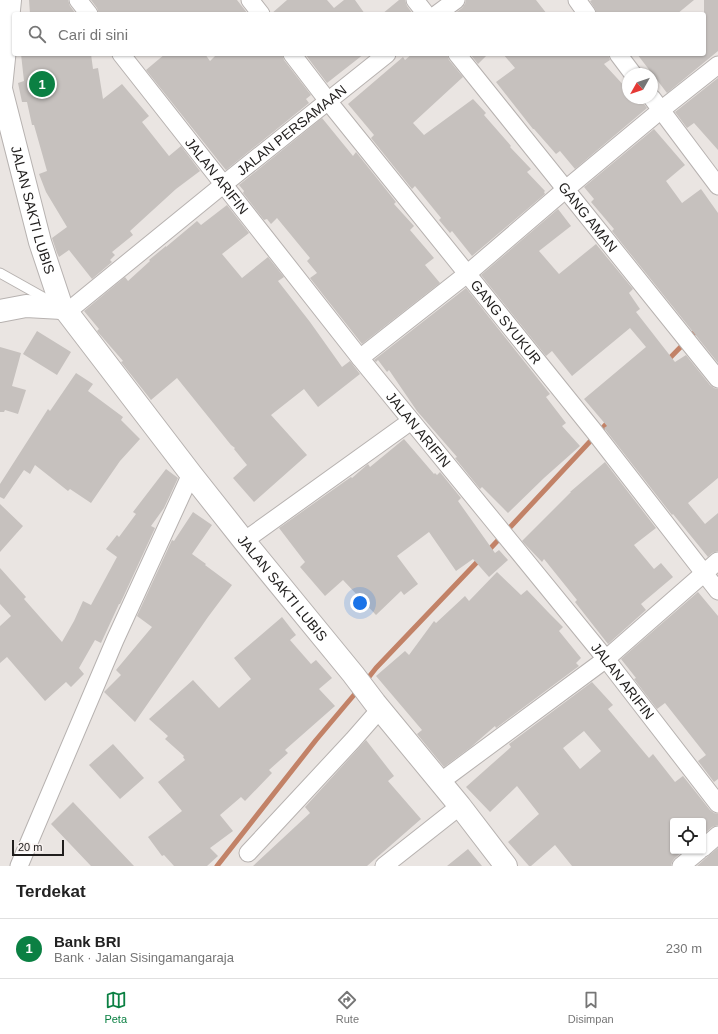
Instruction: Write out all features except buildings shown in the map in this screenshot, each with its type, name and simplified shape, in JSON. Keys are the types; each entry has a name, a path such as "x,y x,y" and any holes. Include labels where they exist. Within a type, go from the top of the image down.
{"street":[{"path":"0,93 10,0"},
{"path":"78,0 87,12"},
{"path":"250,0 259,12"},
{"path":"415,0 424,12"},
{"path":"440,12 456,0"},
{"path":"577,0 586,12"},
{"name":"JALAN ARIFIN","path":"123,56 360,358 606,659 718,804"},
{"name":"GANG SYUKUR","path":"294,56 328,101 593,430 718,591"},
{"name":"JALAN PERSAMAAN","path":"64,310 384,56"},
{"name":"GANG AMAN","path":"460,56 718,379"},
{"path":"620,56 628,68"},
{"path":"658,103 718,64"},
{"name":"JALAN SAKTI LUBIS","path":"0,93 40,242 64,310 244,541 460,806 506,866"},
{"path":"360,358 467,274 566,189 656,104 718,186"},
{"path":"0,311 26,306 64,310"},
{"path":"244,541 412,421"},
{"path":"19,866 115,640 191,474"},
{"path":"440,782 606,659 718,561"},
{"path":"248,853 353,740 378,706"},
{"path":"384,866 460,806"},
{"path":"706,845 718,835"},
{"path":"682,866 696,854"}],"lane":[{"path":"0,273 64,310"}],"waterway":[{"path":"667,361 699,328"},
{"path":"487,552 610,420"},
{"path":"365,682 376,668 480,559"},
{"path":"217,866 316,740 359,689"}],"place":[{"name":"Bank BRI","path":"42,84"}]}
